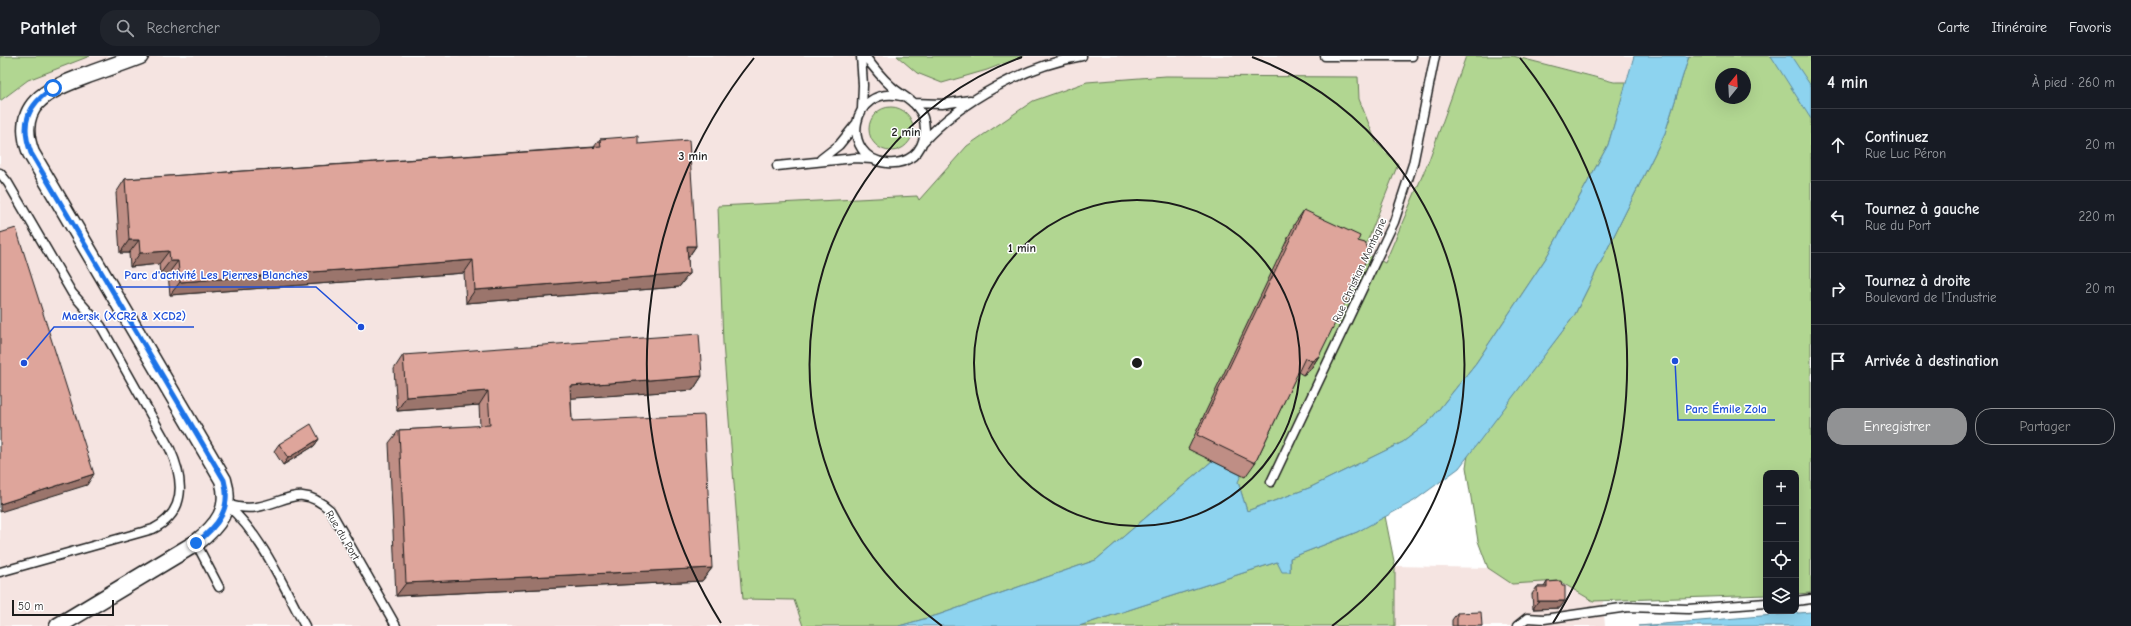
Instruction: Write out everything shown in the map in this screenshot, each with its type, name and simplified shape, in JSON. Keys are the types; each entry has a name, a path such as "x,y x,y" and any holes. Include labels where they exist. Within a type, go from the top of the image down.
{"street":[{"path":"58,626 196,543 212,530 226,504 224,480 31,153 25,133 27,118 30,112 39,98 53,88 140,56"}],"lane":[{"path":"820,160 839,145 856,123 862,109 864,90 861,56"},
{"path":"865,56 882,77 901,96 913,103 920,111 924,121 925,132 923,142"},
{"path":"777,166 820,160 855,158 875,160 891,164 902,162 916,152 923,142 944,121 978,98 1030,71 1060,61 1082,56"},
{"path":"1325,56 1412,56"},
{"name":"Rue Christian Montagne","path":"1271,482 1394,222 1413,164 1435,56"},
{"path":"862,109 870,101 880,96 890,94 901,96"},
{"path":"913,103 952,104 978,98"},
{"path":"856,123 856,134 859,144 866,153 875,160"},
{"path":"0,173 8,183 72,293 101,326 170,449 177,467 180,495 178,503 169,519 153,529 0,572"},
{"name":"Rue du Port","path":"226,504 254,508 295,495 311,498 324,505 330,510 396,626"},
{"path":"226,504 244,521 255,536 305,626"},
{"path":"196,543 219,587"},
{"path":"1799,600 1811,599"},
{"path":"1517,626 1527,618 1544,619 1628,607 1688,609 1763,603"}],"shaded area":[{"path":"19,56 1466,56 1429,160 1385,263 1279,211 743,599 794,600 803,626 0,626 0,102 28,80"},
{"path":"1513,56 1633,56 1627,82 1622,83"},
{"path":"1395,566 1488,568 1512,584 1559,581 1593,601 1603,601 1605,626 1395,626"}],"green space":[{"path":"0,56 90,56 28,80 0,101"},
{"path":"897,56 1024,56 987,70 942,83 917,73"},
{"path":"1466,56 1513,56 1614,82 1627,82 1608,145 1546,258 1476,363 1428,423 1403,442 1309,488 1247,511 1238,482 1212,461 1096,560 938,615 899,626 803,626 794,600 743,599 723,343 718,206 917,196 919,200 967,146 1033,101 1087,82 1166,76 1358,77 1359,99 1376,142 1398,164 1363,252 1385,263 1429,160"},
{"path":"1689,56 1811,56 1811,593 1799,594 1799,470 1763,470 1763,595 1593,601 1559,581 1512,584 1488,568 1478,541 1466,467 1468,455 1574,316 1665,133"},
{"path":"887,107 895,107 900,108 907,113 912,120 912,138 907,145 900,150 887,151 879,148 872,141 869,133 869,125 872,117 879,110"},
{"path":"1385,516 1395,566 1395,626 1079,626 1277,562 1290,572 1290,558 1357,532"}],"water":[{"path":"1634,56 1689,56 1665,133 1574,316 1459,468 1414,501 1357,532 1290,558 1290,572 1282,572 1277,562 1079,626 899,626 938,615 1096,560 1212,461 1241,475 1238,482 1247,511 1309,488 1403,442 1428,423 1476,363 1546,258 1608,145"},
{"path":"1771,56 1791,56 1811,86 1811,119"},
{"path":"1811,612 1811,626 1638,626 1799,614"}],"building":[{"path":"638,136 638,144 689,140 696,246 687,246 689,274 475,290 473,260 180,282 178,261 170,261 169,251 140,253 139,240 129,240 125,179 601,147 600,139"},
{"path":"1304,210 1360,236 1358,241 1365,243 1370,252 1319,356 1312,361 1305,358 1255,463 1197,435"},
{"path":"16,228 94,474 0,504 0,233"},
{"path":"699,334 702,376 570,386 572,421 704,415 712,568 406,583 399,430 490,425 488,391 406,397 403,355"},
{"path":"311,424 319,439 288,458 279,444"},
{"path":"1561,581 1562,586 1565,586 1565,601 1538,601 1537,587 1547,587 1547,582"},
{"path":"1481,612 1482,626 1457,626 1457,613"}],"place":[{"name":"Parc d'activité Les Pierres Blanches","path":"361,327"},
{"name":"Parc Émile Zola","path":"1675,361"},
{"name":"Maersk (XCR2 & XCD2)","path":"24,363"}],"route":[{"path":"53,88 39,98 27,118 25,133 31,153 224,480 227,497 222,514 212,530 196,543"}]}
